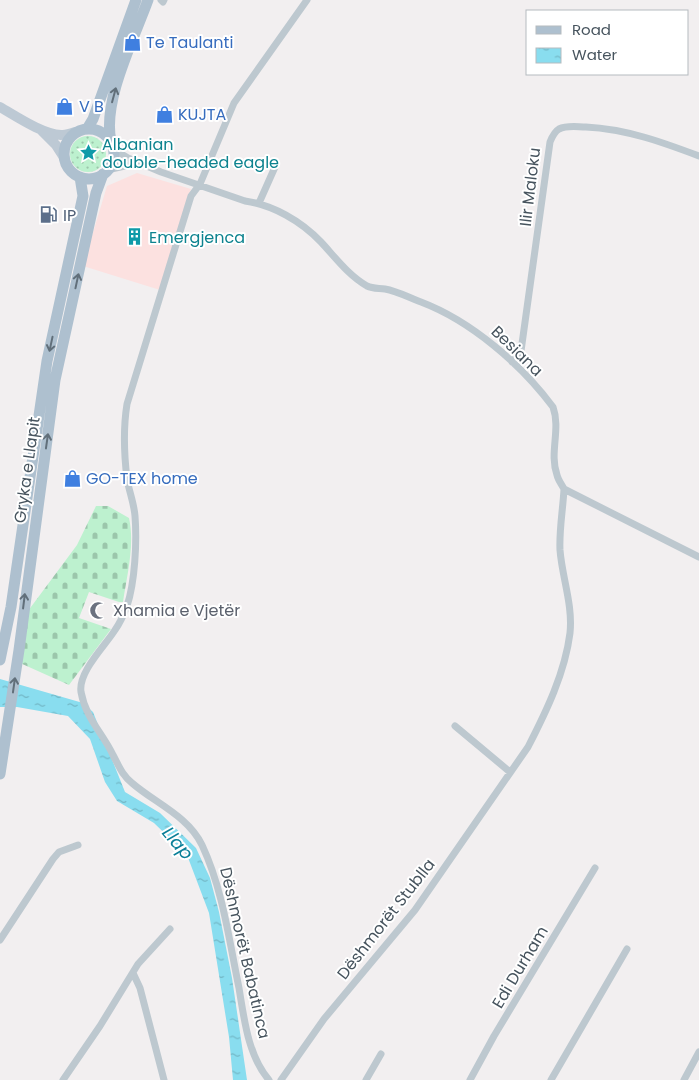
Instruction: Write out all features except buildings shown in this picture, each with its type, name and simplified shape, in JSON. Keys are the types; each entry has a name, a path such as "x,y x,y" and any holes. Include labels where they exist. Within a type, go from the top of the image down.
{"main road":[{"path":"65,159 64,150 67,142 93,120 136,0"},
{"path":"37,127 56,145 70,170 80,177 92,178 105,172 113,160 108,126 114,94 148,0"},
{"path":"0,107 37,127 60,135 82,131 99,131 104,134 112,146"},
{"name":"Gryka e Llapit","path":"0,774 19,650 55,380 96,193 105,172"},
{"name":"Gryka e Llapit","path":"0,660 11,607 47,361 83,196 80,177"}],"street":[{"name":"Dëshmorët Babatinca","path":"269,1080 252,1049 213,868 200,842 179,818 130,782 122,773 90,719 81,690 82,680 86,671 116,629 127,605 135,551 135,514 127,480 124,427 128,404 191,196 200,184 234,103 307,0"},
{"name":"Ilir Maloku","path":"512,362 521,350 550,142 554,133 557,130 570,126 615,130 640,135 699,156"},
{"name":"Besiana","path":"112,146 128,158 139,163 182,180 200,184 245,201 259,203 281,213 306,228 343,266 369,287 386,289 440,310 474,329 512,362 553,407 556,414 555,469 564,489"},
{"path":"105,172 139,163"},
{"path":"259,203 275,167"},
{"path":"564,489 699,558"},
{"name":"Dëshmorët Stublla","path":"281,1080 324,1019 415,910 528,747 541,721 563,662 570,634 568,604 560,550 564,489"},
{"path":"455,726 510,772"},
{"path":"0,940 53,859 59,852 78,845"},
{"name":"Edi Durham","path":"470,1080 494,1036 595,868"},
{"path":"63,1080 100,1026 138,964 170,929"},
{"path":"551,1080 627,949"},
{"path":"133,973 140,988 164,1080"},
{"path":"684,1080 699,1052"},
{"path":"366,1080 381,1054"}],"shaded area":[{"path":"137,173 191,189 160,290 83,266 107,186"}],"green space":[{"path":"88,136 100,142 106,154 100,166 88,172 76,166 70,154 76,142"},
{"path":"96,506 108,506 129,518 131,549 128,571 123,602 89,592 79,618 111,629 69,685 20,663 25,615 77,545"}],"water":[{"name":"Llap","path":"0,679 83,703 93,712 125,792 160,813 196,848 210,878 219,912 232,978 247,1080 233,1080 229,1037 209,913 187,855 154,823 117,801 105,782 90,739 68,716 17,707 0,707"}],"place":[{"name":"Te Taulanti","path":"132,42"},
{"name":"V B","path":"65,106"},
{"name":"KUJTA","path":"164,114"},
{"name":"Albanian double-headed eagle","path":"88,153"},
{"name":"IP","path":"49,215"},
{"name":"Emergjenca","path":"135,237"},
{"name":"GO-TEX home","path":"72,478"},
{"name":"Xhamia e Vjetër","path":"99,610"}]}
